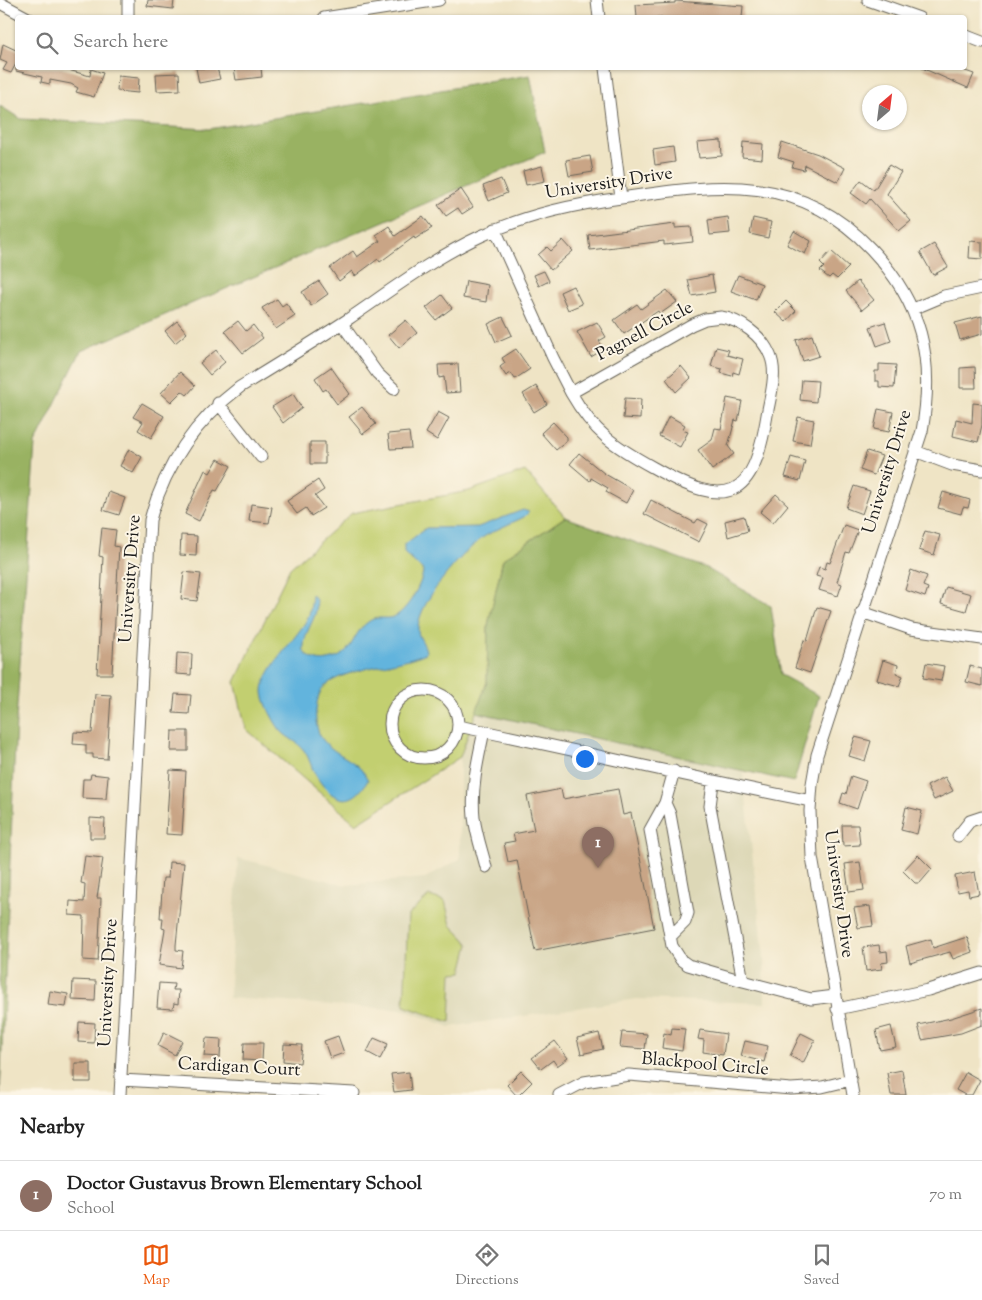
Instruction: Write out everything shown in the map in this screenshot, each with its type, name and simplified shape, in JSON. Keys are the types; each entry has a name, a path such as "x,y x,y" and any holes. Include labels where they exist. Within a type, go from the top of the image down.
{"street":[{"path":"128,0 128,15"},
{"path":"343,15 439,0"},
{"path":"597,0 599,15"},
{"path":"868,0 910,15"},
{"path":"0,3 22,15"},
{"path":"967,36 982,42"},
{"path":"605,70 621,198"},
{"name":"University Drive","path":"120,1095 150,520 162,484 174,458 191,434 218,403 240,387 342,324 424,268 495,229 566,206 735,186 767,190 796,198 832,216 856,233 887,266 913,309 921,335 928,375 925,411 916,451 817,755 811,801 812,857 853,1095"},
{"name":"Pagnell Circle","path":"495,229 553,358 571,393 593,426 604,438 684,484 707,491 725,491 740,486 745,482 757,462 773,377 772,364 764,346 743,325 730,318 713,318 691,325 571,393"},
{"path":"913,309 944,296 982,288"},
{"path":"342,324 377,373 394,390"},
{"path":"218,403 261,457"},
{"path":"916,451 952,465 982,470"},
{"path":"862,612 911,629 982,639"},
{"path":"426,691 447,700 456,712 458,726 449,747 437,756 422,758 408,754 396,744 390,722 399,702 411,693 426,691"},
{"path":"458,726 674,771 713,782 811,801"},
{"path":"484,731 476,773 474,819 486,867"},
{"path":"674,771 665,803 650,830 670,937 675,954 688,966 742,981 811,999 835,996"},
{"path":"713,782 710,806 742,981"},
{"path":"665,803 670,814 688,913 685,922 670,937"},
{"path":"958,836 970,821 982,817"},
{"path":"837,1009 928,990 982,974"},
{"name":"Blackpool Circle","path":"559,1095 584,1082 629,1075 728,1089 822,1087 851,1080"},
{"name":"Cardigan Court","path":"121,1080 258,1091 354,1092"}],"shaded area":[{"path":"476,712 743,772 764,957 765,1003 636,999 450,1027 404,1010 229,998 238,858 345,885 425,878 460,859 460,757"}],"green space":[{"path":"530,75 545,152 81,351 35,444 16,721 0,1095 0,106 21,119 209,129"},
{"path":"525,471 565,517 503,559 488,625 487,682 460,757 356,824 246,729 235,682 290,568 352,513 469,491"},
{"path":"565,517 706,568 771,606 781,675 819,696 794,782 476,712 487,682 488,625 503,559"},
{"path":"429,896 445,901 451,925 469,944 462,972 452,973 450,1022 404,1006 408,915"}],"water":[{"path":"523,510 529,512 524,517 487,535 473,545 453,566 433,592 420,617 418,628 426,653 345,675 325,686 321,691 316,711 319,734 328,746 359,767 368,780 355,796 348,799 334,795 327,790 315,774 304,750 283,733 277,725 267,707 263,692 264,684 274,665 308,618 312,594 316,600 317,607 306,636 304,652 312,658 324,661 343,654 362,627 368,622 374,619 393,617 408,604 420,582 423,570 404,553 404,545 426,528 478,527"}],"building":[{"path":"148,0 174,0 173,9 147,6"},
{"path":"675,1 743,6 742,15 637,15 636,5 675,3"},
{"path":"3,44 15,50 15,66 11,73 3,70 7,63 0,60"},
{"path":"68,70 90,76 91,70 103,73 94,97 76,92 78,88 71,84 50,80 50,84 41,82 42,77 16,71"},
{"path":"196,70 218,70 220,79 199,83"},
{"path":"234,70 261,70 262,77 236,80"},
{"path":"927,70 963,70 974,74 968,88"},
{"path":"179,73 180,90 157,91 156,74"},
{"path":"118,76 139,78 138,93 117,91"},
{"path":"721,140 722,156 699,158 697,142"},
{"path":"743,142 763,144 762,159 742,157"},
{"path":"782,142 818,154 845,168 838,182 805,165 804,170 792,167 794,162 778,157"},
{"path":"673,147 675,162 655,165 653,150"},
{"path":"590,156 593,172 569,176 566,160"},
{"path":"889,165 901,172 887,194 911,221 899,231 870,199 866,204 851,193 861,180 874,190"},
{"path":"542,166 545,181 526,185 523,171"},
{"path":"501,179 507,193 489,201 483,186"},
{"path":"461,189 473,207 462,214 458,208 446,216 438,205"},
{"path":"423,216 432,228 415,239 414,237 380,262 378,259 355,276 352,271 339,281 330,268 353,251 357,257 380,241 376,235 389,226 395,236"},
{"path":"728,217 730,233 710,235 708,220"},
{"path":"753,218 771,222 768,238 750,234"},
{"path":"675,224 675,228 691,227 693,242 664,245 664,241 590,250 588,235"},
{"path":"794,231 811,241 805,254 787,245"},
{"path":"563,240 573,251 551,270 538,255 547,247 551,251"},
{"path":"970,241 982,242 982,259 969,258"},
{"path":"934,244 948,267 933,275 920,252"},
{"path":"831,251 849,267 837,279 832,275 829,278 820,271 824,267 820,263"},
{"path":"544,271 549,281 539,286 534,275"},
{"path":"712,275 715,292 692,296 688,280"},
{"path":"738,275 762,284 756,300 731,291"},
{"path":"319,281 328,294 311,306 302,292"},
{"path":"466,281 488,285 486,302 463,298"},
{"path":"858,281 874,300 862,310 846,291"},
{"path":"573,286 582,304 568,310 560,292"},
{"path":"667,290 677,302 660,314 658,311 624,334 614,320 637,304 641,309"},
{"path":"442,295 452,308 436,320 426,308"},
{"path":"277,299 282,306 286,303 295,316 276,329 262,308"},
{"path":"786,301 796,311 786,322 775,312"},
{"path":"982,316 982,334 960,340 955,323"},
{"path":"503,317 512,335 496,342 488,324"},
{"path":"406,320 417,333 399,348 388,335"},
{"path":"177,321 187,333 175,343 165,331"},
{"path":"238,321 246,331 253,325 263,338 243,353 225,331"},
{"path":"597,322 606,337 599,341 604,349 591,357 577,332"},
{"path":"885,322 891,341 877,346 870,327"},
{"path":"812,335 819,356 803,361 796,340"},
{"path":"716,347 729,350 727,355 743,359 739,374 733,372 732,376 721,373 722,369 711,366"},
{"path":"516,349 530,369 515,379 511,373 506,376 500,367 505,363 502,358"},
{"path":"216,350 225,362 210,375 200,363"},
{"path":"458,364 460,392 446,393 444,377 439,378 438,365"},
{"path":"879,364 896,365 894,388 879,387 879,381 875,381 875,371 879,371"},
{"path":"681,366 691,378 676,392 666,379"},
{"path":"331,367 350,394 337,404 326,389 323,391 315,378"},
{"path":"975,367 976,388 960,388 960,368"},
{"path":"180,372 195,386 187,395 182,391 171,402 161,393"},
{"path":"802,380 818,381 816,402 800,400"},
{"path":"536,386 547,404 534,412 523,394"},
{"path":"293,394 302,408 283,423 272,407"},
{"path":"625,398 641,399 640,419 623,418"},
{"path":"727,398 742,401 738,421 735,420 728,446 734,454 712,470 698,450 712,440 715,428 721,429"},
{"path":"142,403 164,416 151,438 138,430 143,422 133,417"},
{"path":"973,403 982,404 982,425 978,442 953,436 956,419 972,423"},
{"path":"362,407 376,424 363,434 349,417"},
{"path":"878,409 893,412 889,432 874,429"},
{"path":"438,412 449,418 437,440 426,433"},
{"path":"669,416 685,425 682,430 688,432 680,447 659,436"},
{"path":"798,417 814,420 810,444 793,441"},
{"path":"553,422 567,437 567,441 556,450 541,433"},
{"path":"409,432 411,448 390,449 388,434"},
{"path":"310,442 325,442 325,464 310,464"},
{"path":"129,449 142,457 133,473 120,466"},
{"path":"867,451 882,456 874,475 860,470"},
{"path":"579,453 605,474 633,490 626,503 606,492 608,488 591,478 590,481 570,464"},
{"path":"791,457 805,461 800,481 785,477"},
{"path":"218,459 231,466 217,491 214,490 199,521 185,514 205,470 210,473"},
{"path":"318,480 324,490 315,496 324,508 311,516 306,508 297,514 287,501"},
{"path":"854,486 870,491 862,514 846,508"},
{"path":"109,492 125,498 119,515 103,510"},
{"path":"943,492 970,500 968,508 963,507 961,514 938,508"},
{"path":"776,494 788,505 773,523 760,512"},
{"path":"651,500 695,523 698,519 708,524 699,542 644,514"},
{"path":"251,504 272,507 269,523 249,521"},
{"path":"744,516 748,531 728,537 725,521"},
{"path":"844,525 858,530 849,553 846,552 837,582 842,584 838,596 819,590 823,578 816,576 819,567 825,569 827,562 830,563"},
{"path":"102,528 116,530 114,546 119,547 112,674 97,674 103,557 99,556"},
{"path":"925,531 940,535 934,555 919,550"},
{"path":"181,535 197,536 196,556 180,555"},
{"path":"911,570 927,576 923,586 928,588 925,597 905,590"},
{"path":"184,572 201,574 197,601 181,599"},
{"path":"946,587 971,594 966,611 941,604"},
{"path":"817,607 831,611 810,673 795,668 804,640 807,641"},
{"path":"177,653 192,654 191,675 176,674"},
{"path":"883,660 898,665 896,673 903,676 899,686 877,680"},
{"path":"926,663 944,666 941,681 923,678"},
{"path":"970,666 982,669 982,686 966,682"},
{"path":"95,694 111,695 107,759 93,758 93,754 86,754 86,745 73,744 74,732 92,733"},
{"path":"175,694 191,695 189,714 173,713"},
{"path":"172,731 188,731 188,751 171,751"},
{"path":"855,737 871,741 865,761 849,756"},
{"path":"170,770 186,771 182,835 166,834"},
{"path":"91,774 108,776 106,799 82,798 83,779 90,779"},
{"path":"851,776 866,781 857,809 840,803 843,793 846,794"},
{"path":"945,777 953,791 934,800 927,786"},
{"path":"561,789 563,799 618,789 623,815 631,813 654,928 535,951 517,860 508,862 504,843 515,841 513,834 534,830 527,796"},
{"path":"906,807 922,811 917,834 901,830"},
{"path":"90,818 105,819 104,838 90,838"},
{"path":"842,825 858,825 860,845 843,846"},
{"path":"918,855 932,869 920,883 915,883 903,871"},
{"path":"85,856 103,858 97,898 101,898 98,961 83,960 84,916 69,915 70,901 84,902 85,884 81,883"},
{"path":"169,862 184,863 176,945 176,950 183,951 181,968 159,965 165,929 162,928 163,918 160,918 163,878 168,878"},
{"path":"860,862 864,890 849,892 845,864"},
{"path":"975,872 979,894 969,896 968,890 958,892 955,876"},
{"path":"870,906 873,926 858,928 854,908"},
{"path":"967,937 972,952 953,959 950,952 910,963 906,946 931,939 933,948"},
{"path":"879,945 880,952 887,951 888,962 881,963 882,969 866,971 863,947"},
{"path":"73,980 96,981 95,1001 72,1000"},
{"path":"159,983 174,984 173,990 179,990 178,1004 174,1003 173,1009 157,1008"},
{"path":"50,991 68,994 66,1007 48,1005"},
{"path":"982,1008 982,1025 961,1033 922,1040 918,1025 951,1018"},
{"path":"79,1022 95,1023 94,1043 78,1042"},
{"path":"891,1026 896,1047 880,1050 876,1030"},
{"path":"672,1028 685,1029 682,1051 662,1048 664,1033 671,1035"},
{"path":"700,1030 726,1034 723,1055 703,1052 704,1040 698,1039"},
{"path":"164,1032 182,1041 175,1055 158,1046"},
{"path":"622,1032 647,1034 645,1049 620,1047"},
{"path":"599,1033 603,1049 581,1054 577,1038"},
{"path":"801,1033 815,1040 803,1063 790,1056"},
{"path":"338,1036 344,1053 330,1058 324,1041"},
{"path":"206,1038 221,1039 220,1057 204,1056"},
{"path":"374,1038 388,1044 380,1059 367,1052"},
{"path":"555,1041 568,1058 557,1066 553,1060 541,1069 532,1058"},
{"path":"745,1041 768,1046 764,1062 741,1056"},
{"path":"244,1043 263,1043 262,1061 243,1060"},
{"path":"284,1044 302,1045 300,1063 283,1061"},
{"path":"75,1063 91,1063 91,1082 75,1082"},
{"path":"902,1070 906,1095 891,1095 887,1073"},
{"path":"521,1071 532,1082 519,1095 516,1095 507,1085"},
{"path":"409,1072 411,1090 394,1092 391,1074"},
{"path":"966,1072 980,1080 972,1095 965,1095 956,1090"}],"place":[{"name":"Doctor Gustavus Brown Elementary School","path":"598,868"}]}
